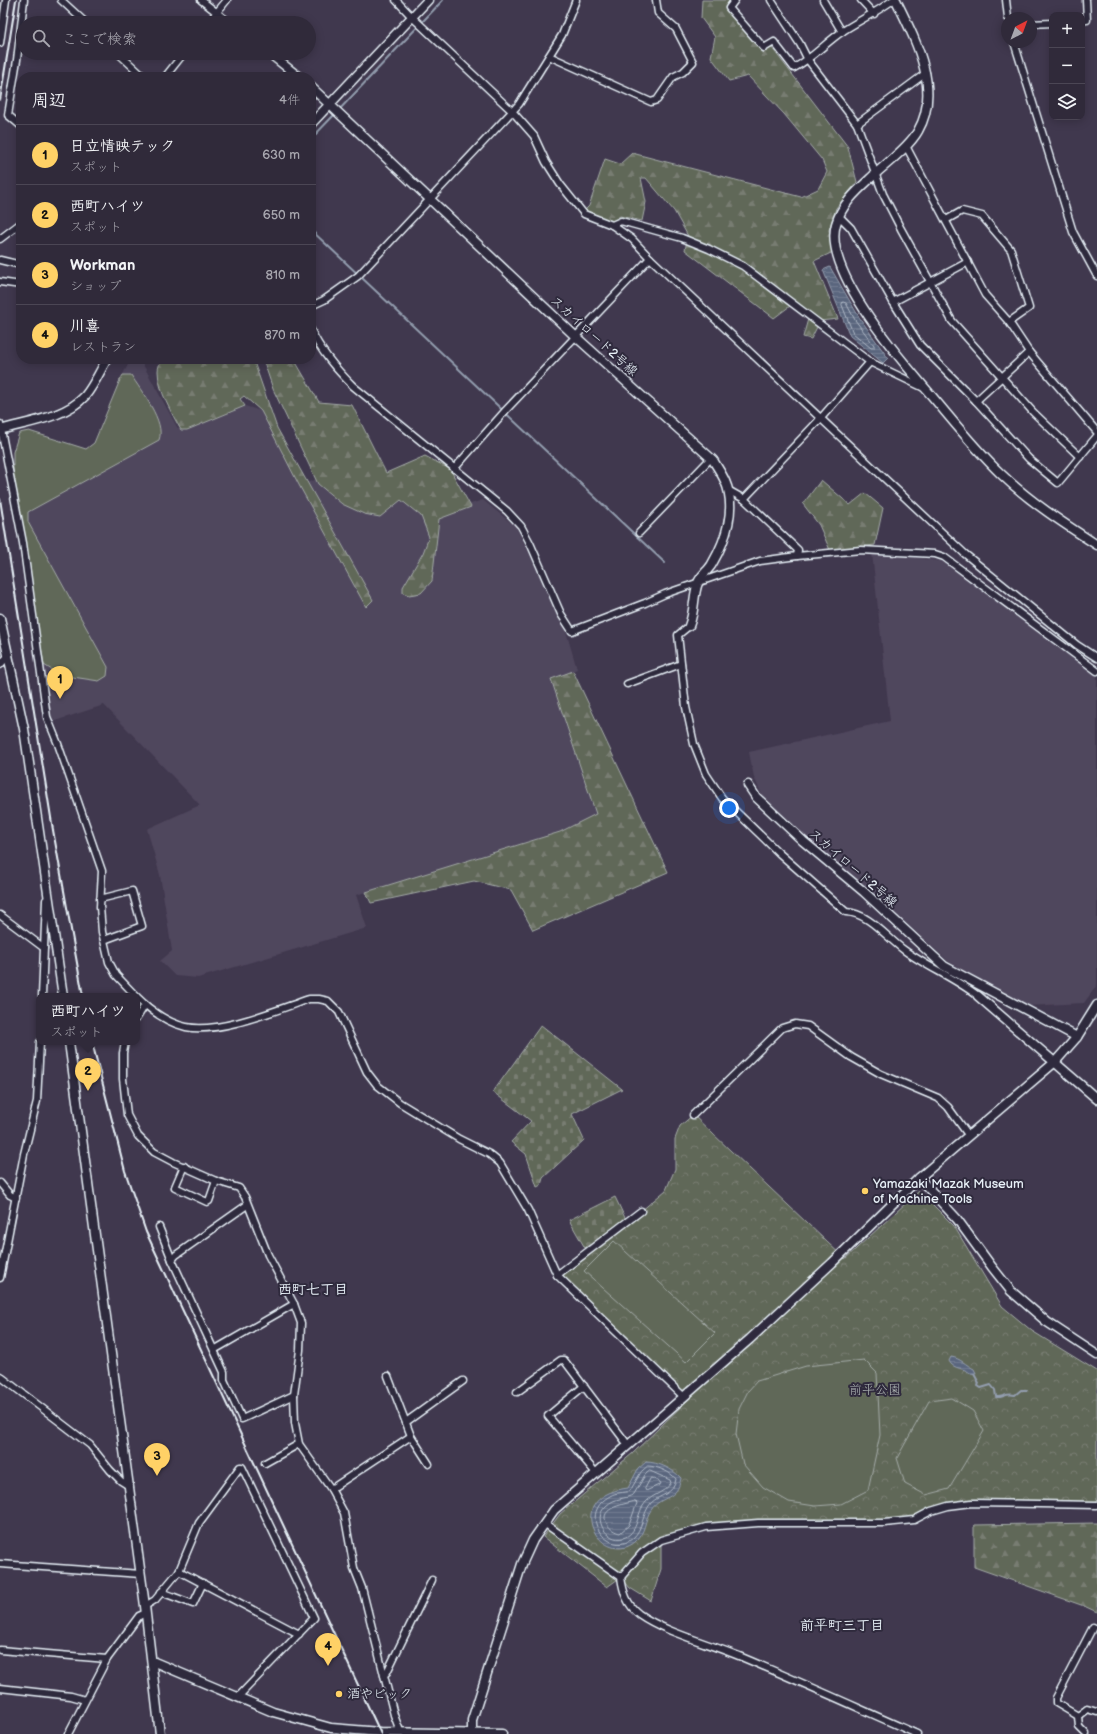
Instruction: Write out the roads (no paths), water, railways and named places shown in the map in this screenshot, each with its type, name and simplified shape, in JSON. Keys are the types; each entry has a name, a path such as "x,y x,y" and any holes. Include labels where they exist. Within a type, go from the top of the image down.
{"street":[{"path":"0,43 1,25 6,0"},
{"path":"22,16 24,0"},
{"path":"61,0 78,16"},
{"path":"200,0 220,16"},
{"path":"214,16 227,0"},
{"path":"396,0 417,22 512,111 534,136 546,162 584,214 612,225 632,238 650,258 965,554 1077,645 1097,658"},
{"path":"316,121 335,109 417,22 428,0"},
{"path":"316,304 324,300 359,275 519,104 562,35 573,11 576,0"},
{"path":"549,56 651,102 656,100 673,77 683,72 693,62 676,29 658,13 656,0"},
{"path":"735,0 729,8 764,48 774,42 794,68 808,60 842,32 874,14 893,0"},
{"path":"771,0 800,44 808,60 857,124 875,174 901,229 952,321 1033,412 1080,457"},
{"path":"823,0 842,32"},
{"path":"861,0 874,14"},
{"path":"896,0 909,26 926,73 928,104 918,132 906,146 859,189 841,210 836,226 836,251 844,276 876,328 904,364 1000,473 1047,512 1097,545"},
{"path":"1006,0 1007,12"},
{"path":"1085,20 1087,20 1086,0"},
{"path":"1037,23 1049,22"},
{"path":"1016,48 1072,232 1097,276"},
{"path":"16,122 8,115 17,60"},
{"path":"126,60 139,72"},
{"path":"169,72 178,60"},
{"path":"277,60 293,72"},
{"path":"857,124 926,73"},
{"name":"スカイロード2号線","path":"316,92 575,336 711,458 725,481 728,490 730,506 729,519 722,544 712,565 698,583 693,615 689,626"},
{"path":"906,146 985,295 1010,322 1029,352 1097,432"},
{"path":"946,220 962,211 982,216 1011,250 1029,308 1010,322"},
{"path":"839,216 851,228 893,302 920,345 976,401 1029,459 1058,483 1097,436"},
{"path":"612,225 621,221 682,238 710,249 743,266 870,362 925,389"},
{"path":"0,239 16,227"},
{"path":"454,468 504,412 650,258"},
{"path":"0,260 16,264"},
{"path":"893,302 968,262"},
{"path":"0,282 16,284"},
{"path":"316,342 334,368 353,386 508,512 521,526 561,614 572,631 665,594 760,561 861,550 935,554 944,557 1097,671"},
{"path":"976,401 1029,352"},
{"path":"744,499 821,418 870,362"},
{"path":"104,364 84,396 73,406 58,414 1,428 23,543 39,669 47,717 58,744 102,871 100,899 104,940 109,962 116,975 133,993"},
{"path":"639,533 711,458"},
{"path":"728,490 744,499 798,550 796,556"},
{"path":"0,618 24,729 63,993"},
{"path":"689,626 678,635 686,708 694,744 706,774 722,798 779,853 846,912 855,912 884,932 903,950 978,996 1097,1099"},
{"path":"0,665 9,655"},
{"path":"627,684 681,664"},
{"name":"スカイロード2号線","path":"748,785 756,796 798,836 864,892 944,966 1076,1037"},
{"path":"42,993 48,885"},
{"path":"100,899 132,891 142,926 104,940"},
{"path":"0,915 44,948"},
{"path":"140,1000 171,1022 188,1027 204,1027 242,1021 308,999 328,1001 339,1012 367,1072 377,1085 400,1104 458,1138 489,1154 500,1164 528,1210 556,1275 684,1397"},
{"path":"140,1013 145,1005"},
{"path":"472,1734 472,1720 515,1585 533,1540 554,1510 803,1291 919,1178 1055,1062 1076,1037 1097,1005"},
{"path":"693,1116 782,1028 794,1024 808,1026 851,1057 881,1074 938,1098 948,1106 969,1136"},
{"path":"0,1278 24,1154 37,1101 40,1045"},
{"path":"70,1045 141,1574 160,1734"},
{"path":"124,1045 122,1053 123,1079 127,1115 138,1136 154,1152 216,1181 239,1188 245,1197 268,1255 294,1304 301,1323 300,1350 294,1395 295,1422 299,1444 331,1489 344,1513 354,1568 362,1588 400,1731"},
{"path":"184,1166 175,1187 207,1202 216,1181"},
{"path":"919,1178 957,1219 1011,1291 1047,1322 1097,1355"},
{"path":"0,1183 10,1195 16,1198"},
{"path":"172,1260 176,1255 248,1205"},
{"path":"556,1275 641,1211"},
{"path":"159,1227 172,1260 224,1372 224,1380 242,1420 294,1395"},
{"path":"0,1244 7,1247"},
{"path":"214,1350 294,1304"},
{"path":"517,1392 561,1360 564,1360 628,1445"},
{"path":"0,1376 90,1445 110,1470 121,1481 129,1486"},
{"path":"388,1376 411,1436 429,1464"},
{"path":"406,1422 463,1382"},
{"path":"584,1386 548,1416 596,1474"},
{"path":"331,1489 411,1436"},
{"path":"265,1463 299,1444"},
{"path":"68,1734 107,1659 139,1616 155,1600 179,1571 199,1523 240,1467 242,1468 314,1618 238,1697"},
{"path":"620,1577 642,1553 661,1540 706,1527 758,1524 884,1523 914,1520 932,1511 948,1506 972,1503 1097,1505"},
{"path":"544,1523 620,1577 622,1589 628,1602 638,1613 668,1630 708,1644 772,1670 917,1734"},
{"path":"0,1564 141,1574"},
{"path":"179,1571 299,1634"},
{"path":"384,1675 387,1672 432,1580"},
{"path":"161,1592 194,1604 203,1583"},
{"path":"1078,1716 1056,1703 1056,1698 1093,1627"},
{"path":"0,1650 107,1659"},
{"path":"152,1661 273,1712 331,1728 373,1733 400,1731 502,1734"},
{"path":"0,1688 71,1696 85,1700"},
{"path":"1078,1716 1087,1709 1097,1712"},
{"path":"1078,1716 1079,1727 1086,1734"}],"water":[{"path":"830,267 859,317 888,358 883,363 850,336 823,270"},
{"path":"951,1357 974,1369 976,1373 971,1374 966,1370 953,1366 949,1361"},
{"path":"646,1462 651,1462 670,1469 681,1478 679,1486 673,1494 655,1505 651,1510 641,1535 635,1542 622,1548 610,1546 600,1539 593,1528 591,1516 595,1504 607,1494 628,1488 638,1469"}],"waterway":[{"path":"338,111 443,0"},
{"path":"316,134 335,114"},
{"path":"316,235 665,563"},
{"path":"974,1374 979,1383 978,1386 981,1388 991,1385 995,1390 996,1397 1015,1395 1021,1390 1027,1390"}],"railway":[{"path":"0,100 16,0"},
{"path":"0,499 53,830 82,993"},
{"path":"93,1045 125,1171 146,1232 381,1734"}],"place":[{"name":"日立情映テック","path":"60,699"},
{"name":"西町ハイツ","path":"88,1091"},
{"name":"Yamazaki Mazak Museum of Machine Tools","path":"865,1191"},
{"name":"Workman","path":"157,1476"},
{"name":"川喜","path":"328,1666"},
{"name":"酒やビック","path":"339,1694"}],"district":[{"name":"西町七丁目","path":"313,1289"},
{"name":"前平町三丁目","path":"842,1625"}],"park label":[{"name":"前平公園","path":"875,1390"}]}
